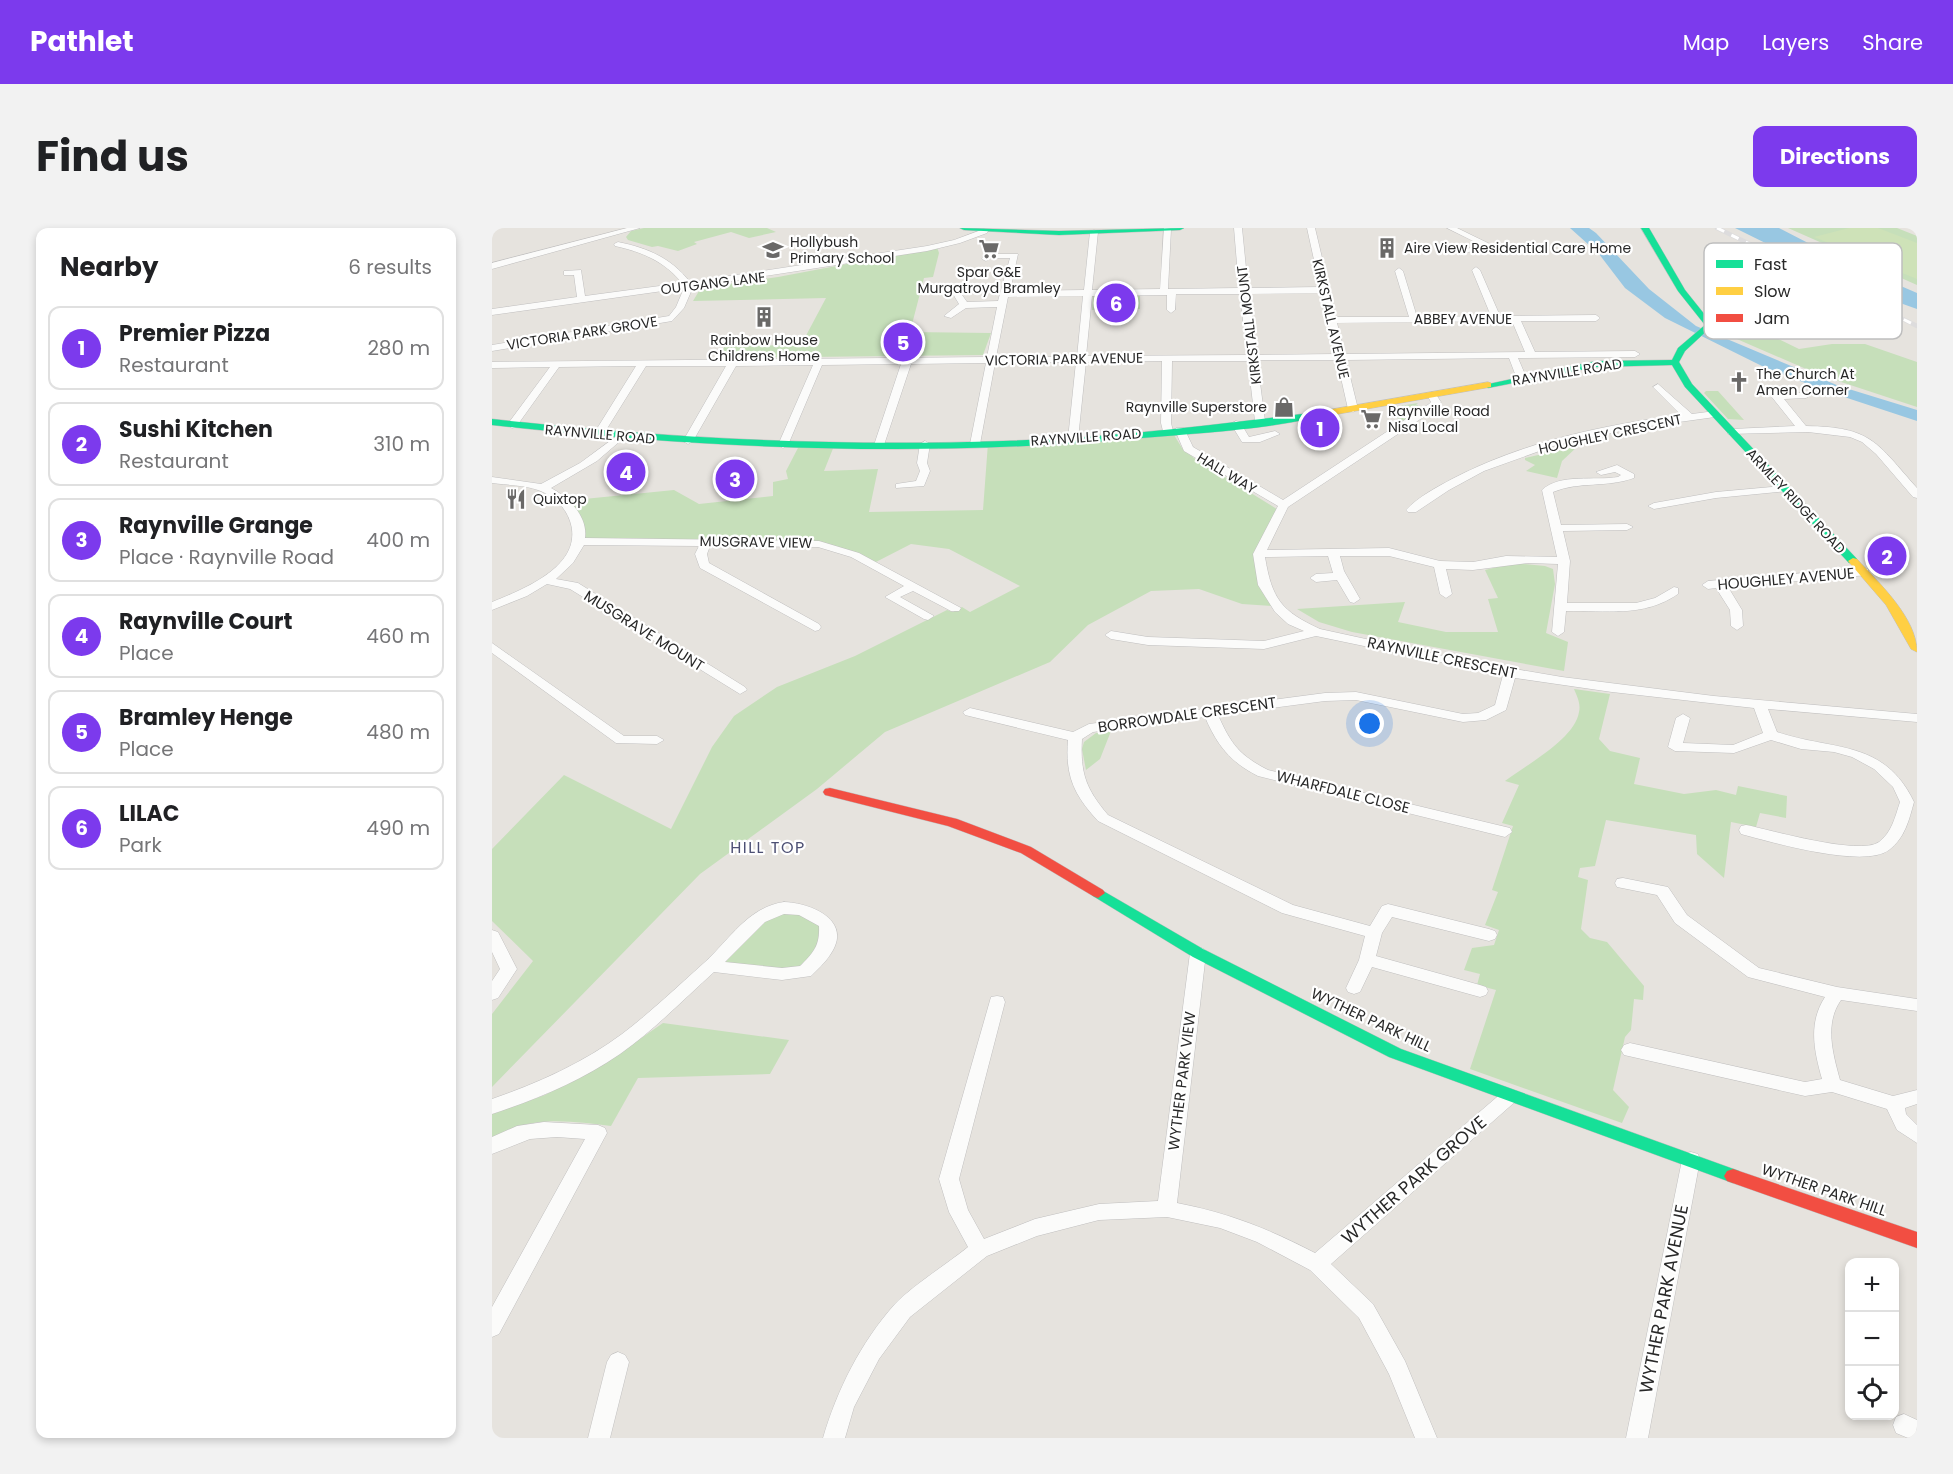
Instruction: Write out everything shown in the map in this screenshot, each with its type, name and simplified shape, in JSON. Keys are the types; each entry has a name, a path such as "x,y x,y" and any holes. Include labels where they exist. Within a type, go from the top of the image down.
{"street":[{"path":"492,266 636,228"},
{"path":"964,228 984,231 1094,232 1173,228 1168,292 1171,310"},
{"name":"KIRKSTALL MOUNT","path":"1239,228 1244,291 1260,421"},
{"name":"KIRKSTALL AVENUE","path":"1311,228 1330,320 1353,409"},
{"path":"1451,228 1488,244"},
{"path":"1646,228 1682,291 1704,317"},
{"name":"OUTGANG LANE","path":"492,312 581,298 812,269 949,242 984,231"},
{"path":"1073,439 1094,232"},
{"path":"617,233 618,244"},
{"path":"1462,253 1500,242"},
{"path":"575,244 618,244 661,257 676,269 689,286"},
{"path":"492,253 507,262"},
{"path":"975,444 1004,299 1016,256 987,256 986,259"},
{"path":"1476,270 1497,319"},
{"path":"1399,271 1414,320"},
{"path":"567,273 578,272 581,298"},
{"name":"VICTORIA PARK GROVE","path":"492,348 672,318 680,308 689,286"},
{"path":"948,316 964,304 1087,293 1324,290"},
{"path":"957,294 964,304"},
{"name":"ABBEY AVENUE","path":"1330,320 1596,318"},
{"path":"1515,319 1531,354"},
{"path":"1676,359 1683,346 1702,332 1704,328"},
{"path":"1512,354 1522,379"},
{"name":"VICTORIA PARK AVENUE","path":"492,365 1635,354"},
{"path":"1167,358 1166,423 1174,430"},
{"name":"RAYNVILLE ROAD","path":"492,422 598,435 783,445 975,444 1073,439 1236,424 1353,409 1596,364 1676,359"},
{"name":"ARMLEY RIDGE ROAD","path":"1676,359 1688,385 1864,572 1891,604 1917,649"},
{"path":"879,445 907,360"},
{"path":"783,445 819,361"},
{"path":"688,441 733,362"},
{"path":"598,435 643,363"},
{"path":"512,425 557,364"},
{"path":"1658,387 1689,417"},
{"path":"1432,395 1436,402 1433,406 1284,505 1259,554 1389,552 1438,565 1473,566 1528,559 1564,561"},
{"path":"1804,430 1776,396 1806,395"},
{"name":"HOUGHLEY CRESCENT","path":"1412,510 1428,497 1468,474 1512,456 1580,437 1715,414"},
{"path":"1236,424 1246,440 1260,440 1275,434"},
{"name":"HALL WAY","path":"1174,430 1188,449 1284,505"},
{"path":"1732,432 1804,430 1854,434 1866,441 1917,495"},
{"path":"542,488 600,456 621,436"},
{"path":"920,484 925,471 922,463 925,444"},
{"path":"1558,632 1564,561 1547,490 1572,481 1620,481 1630,476 1617,468 1601,472"},
{"path":"492,480 542,488 569,507 579,524 578,541 569,562 518,596 492,606"},
{"path":"492,492 510,482"},
{"path":"900,486 920,484 934,489"},
{"path":"1654,506 1716,495 1784,489"},
{"path":"1557,528 1627,527"},
{"name":"MUSGRAVE VIEW","path":"578,541 819,544 855,555 955,608"},
{"path":"707,541 701,555 704,565 815,627"},
{"name":"RAYNVILLE CRESCENT","path":"1259,554 1263,585 1279,609 1292,621 1316,632 1510,673 1598,686 1760,705 1917,718"},
{"path":"1333,554 1340,576 1354,599"},
{"path":"1438,565 1446,594"},
{"name":"HOUGHLEY AVENUE","path":"1737,626 1736,610 1714,585 1864,572"},
{"path":"1316,578 1340,576"},
{"name":"MUSGRAVE MOUNT","path":"545,580 574,586 740,690"},
{"path":"913,586 891,597 928,616"},
{"path":"1560,607 1624,608 1658,602 1674,591"},
{"path":"1111,634 1148,641 1264,645 1316,632"},
{"path":"492,647 621,740 657,740"},
{"name":"BORROWDALE CRESCENT","path":"1075,737 1089,728 1325,697 1356,696 1463,718 1481,717 1501,707 1510,673"},
{"path":"1760,705 1771,735"},
{"path":"970,712 1075,737 1074,747 1079,779 1086,799 1103,818 1288,909 1374,933"},
{"name":"WHARFDALE CLOSE","path":"1210,712 1225,746 1240,762 1263,772 1505,832"},
{"path":"1683,718 1675,747 1734,749 1771,735 1801,745 1834,748 1857,754 1879,766 1899,784 1907,802 1899,831 1883,847 1872,851 1845,852 1746,830"},
{"name":"WYTHER PARK HILL","path":"830,792 952,822 1026,850 1198,953 1395,1053 1690,1161 1917,1240"},
{"path":"1623,883 1662,891 1681,919 1754,972 1837,993 1917,1005"},
{"path":"492,1107 542,1089 588,1065 629,1038 711,966 760,917 777,909 799,909 816,916 827,924 828,938 824,952 805,972 782,974 711,966"},
{"path":"1354,988 1367,960 1374,933 1388,910 1489,935"},
{"path":"492,936 509,969 492,994"},
{"name":"WYTHER PARK VIEW","path":"1167,1209 1198,953"},
{"path":"1367,960 1480,991"},
{"path":"1832,1085 1821,1044 1828,1004 1837,993"},
{"path":"980,1250 959,1212 950,1179 997,1002"},
{"path":"1630,1050 1805,1089 1832,1085 1897,1105"},
{"name":"WYTHER PARK GROVE","path":"1317,1264 1510,1096"},
{"path":"1917,1097 1909,1097 1897,1105 1896,1111 1900,1122 1917,1135"},
{"path":"492,1146 524,1131 570,1129 598,1133 492,1327"},
{"name":"WYTHER PARK AVENUE","path":"1637,1438 1690,1161"},
{"path":"834,1438 844,1404 872,1352 903,1310 980,1250 1035,1228 1099,1212 1167,1209 1220,1220 1264,1236 1317,1264 1366,1311 1397,1368 1426,1438"},
{"path":"599,1438 618,1362"}],"green space":[{"path":"644,228 767,228 776,232 749,238 731,232 694,242 697,244 678,251 658,246 652,247 628,240 626,237 631,231"},
{"path":"1788,228 1897,228 1917,236 1917,285 1902,278 1902,243 1822,243"},
{"path":"1849,228 1878,228 1917,243 1917,279 1902,273 1902,243 1829,243 1814,237"},
{"path":"937,247 939,253 933,277 924,278 910,332 991,333 983,355 718,358 725,346 801,345 826,298 693,301 699,291 707,287 778,277"},
{"path":"1093,296 1140,296 1140,309 1092,310"},
{"path":"1737,339 1778,339 1799,349 1832,344 1865,344 1917,362 1917,407 1820,375"},
{"path":"1718,391 1744,420 1728,419 1704,393"},
{"path":"1418,403 1416,405 1424,407 1404,421 1387,413 1388,408"},
{"path":"1174,435 1182,448 1194,458 1280,511 1259,554 1272,606 1242,604 1199,589 1151,591 1088,625 1050,662 885,732 817,789 700,874 492,1087 492,1014 533,961 492,921 492,849 564,775 671,829 712,747 734,716 777,687 855,656 947,610 953,612 962,607 970,612 1020,586 949,549 911,544 872,564 819,544 578,541 564,501 674,490 699,504 773,496 773,482 788,479 786,471 799,446 834,446 824,471 878,469 869,512 983,510 988,443"},
{"path":"1578,446 1562,461 1557,478 1526,471 1535,465 1525,458"},
{"path":"1513,563 1553,569 1555,584 1546,633 1568,642 1564,671 1352,632 1319,622 1297,609 1405,602 1398,622 1446,632 1498,632 1488,599 1498,598 1485,570"},
{"path":"1574,689 1610,694 1599,739 1610,751 1640,758 1634,784 1684,794 1716,790 1736,795 1738,786 1787,796 1786,818 1760,813 1756,827 1731,822 1724,878 1697,854 1696,835 1606,820 1595,866 1580,868 1578,877 1588,880 1581,929 1590,938 1607,942 1644,986 1643,1000 1634,999 1631,1030 1625,1037 1613,1090 1629,1107 1622,1123 1470,1069 1496,990 1477,985 1480,974 1464,970 1472,948 1494,945 1499,930 1485,925 1498,892 1492,890 1513,826 1502,823 1519,785 1505,781 1548,751 1569,732 1576,722 1579,709"},
{"path":"1111,731 1100,759 1086,770 1082,749 1084,742 1096,733"},
{"path":"799,909 827,924 805,972 711,966 761,917"},
{"path":"663,1023 789,1040 770,1074 638,1078 611,1126 549,1121 520,1126 492,1140 492,1114 545,1095 621,1052"}],"water":[{"path":"1570,228 1589,228 1596,233 1649,289 1696,326 1704,329 1704,337 1665,318 1625,288 1599,254"},
{"path":"1735,228 1779,228 1808,243 1766,243"},
{"path":"1902,287 1917,293 1917,309 1902,304"},
{"path":"1707,339 1727,339 1839,386 1917,410 1917,421 1826,391 1764,367"}],"railway":[{"path":"1717,228 1748,243"},
{"path":"1902,319 1917,326"}],"traffic: fast":[{"path":"964,228 1059,233 1180,228"},
{"path":"1645,228 1682,291 1704,319"},
{"path":"1704,329 1681,350 1675,362 1688,385 1853,561"},
{"path":"1488,385 1596,364 1675,362"},
{"path":"492,422 694,441 901,446 1005,444 1108,438 1210,429 1310,416"},
{"path":"1098,893 1198,953 1395,1053 1733,1176"}],"traffic: slow":[{"path":"1310,416 1488,385"},
{"path":"1853,561 1891,604 1917,649"}],"traffic: jam":[{"path":"830,792 952,822 1026,850 1098,893"},
{"path":"1733,1176 1917,1240"}],"place":[{"name":"Aire View Residential Care Home","path":"1387,248"},
{"name":"Spar G&E Murgatroyd Bramley","path":"989,249"},
{"name":"Hollybush Primary School","path":"773,250"},
{"name":"LILAC","path":"1116,303"},
{"name":"Rainbow House Childrens Home","path":"764,317"},
{"name":"Bramley Henge","path":"903,342"},
{"name":"The Church At Amen Corner","path":"1739,382"},
{"name":"Raynville Superstore","path":"1284,407"},
{"name":"Raynville Road Nisa Local","path":"1371,419"},
{"name":"Premier Pizza","path":"1320,428"},
{"name":"Raynville Court","path":"626,472"},
{"name":"Raynville Grange","path":"735,479"},
{"name":"Quixtop","path":"516,499"},
{"name":"Sushi Kitchen","path":"1887,556"}],"district":[{"name":"HILL TOP","path":"768,847"}]}
